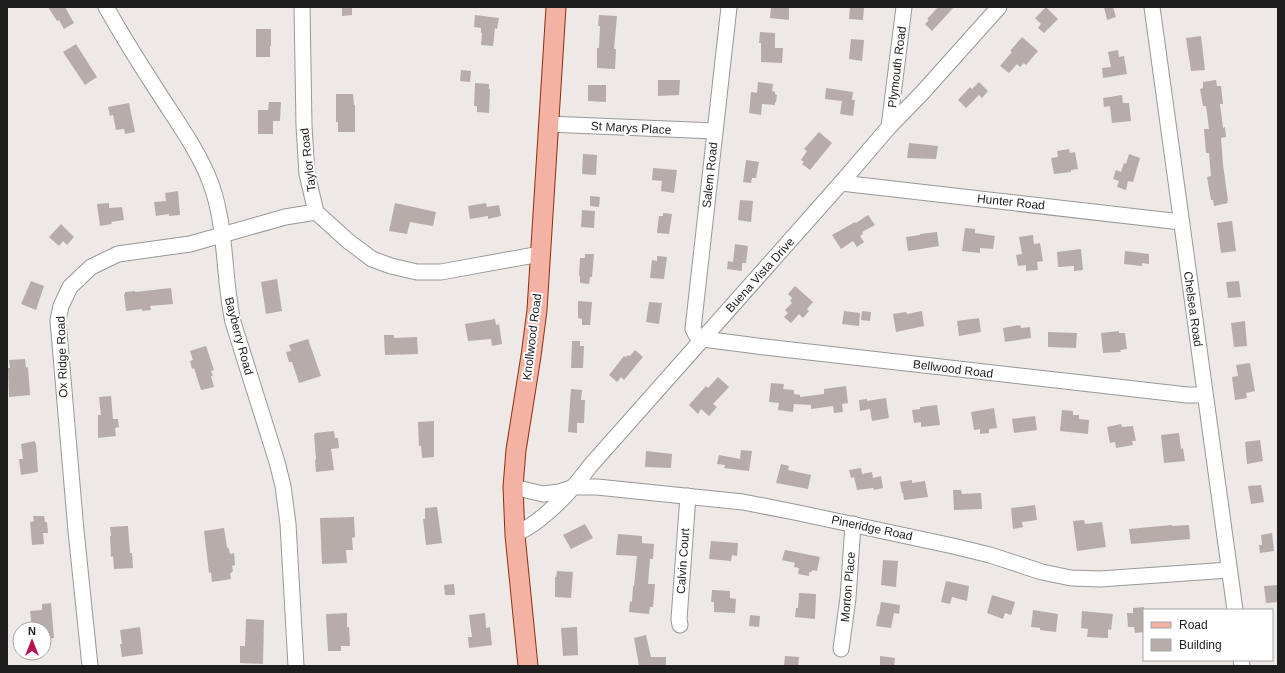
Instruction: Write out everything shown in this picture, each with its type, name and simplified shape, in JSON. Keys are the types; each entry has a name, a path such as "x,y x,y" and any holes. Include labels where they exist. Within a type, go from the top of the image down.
{"main road":[{"name":"Knollwood Road","path":"528,666 515,535 513,487 516,450 531,356 536,310 556,7"}],"street":[{"name":"Bayberry Road","path":"106,7 135,56 183,130 199,158 211,185 222,235 229,303 233,322 277,462 283,486 288,524 296,666"},
{"name":"Taylor Road","path":"302,7 304,126 307,174 316,212"},
{"name":"Salem Road","path":"703,339 696,335 693,329 729,7"},
{"name":"Plymouth Road","path":"889,127 904,7"},
{"name":"Buena Vista Drive","path":"515,535 540,519 574,487 590,466 889,127 922,93 999,7"},
{"name":"Chelsea Road","path":"1152,7 1204,395 1235,609"},
{"name":"St Marys Place","path":"548,124 715,131"},
{"name":"Hunter Road","path":"841,183 1182,222"},
{"name":"Ox Ridge Road","path":"90,666 63,395 58,320 61,306 70,286 91,267 118,254 190,244 285,217 316,212"},
{"path":"316,212 348,241 372,259 391,266 417,272 440,272 540,254"},
{"name":"Bellwood Road","path":"703,339 1076,383 1187,395 1204,395"},
{"name":"Pineridge Road","path":"513,487 543,494 559,492 574,487 597,487 743,502 953,546 990,555 1042,572 1071,578 1100,579 1229,570"},
{"name":"Calvin Court","path":"680,625 679,619 688,496"},
{"name":"Morton Place","path":"841,649 848,598 853,524"}],"building":[{"path":"48,7 65,7 74,23 64,29 59,20 57,21"},
{"path":"342,7 352,7 352,15 342,16"},
{"path":"789,7 789,20 770,18 771,8"},
{"path":"850,7 864,7 863,20 849,19"},
{"path":"938,7 954,7 932,31 925,24 929,20 927,19"},
{"path":"1046,7 1058,19 1044,33 1038,28 1041,24 1035,18"},
{"path":"1104,7 1113,7 1116,17 1107,20"},
{"path":"475,15 499,18 497,29 495,28 493,46 481,45 481,28 474,27"},
{"path":"599,15 617,16 614,49 616,49 615,69 597,68 597,48 599,48 600,26 598,26"},
{"path":"256,29 271,29 270,57 256,57"},
{"path":"760,32 775,33 775,48 783,48 782,63 761,62 761,43 759,43"},
{"path":"1201,36 1205,70 1191,71 1186,38"},
{"path":"1022,37 1038,51 1026,65 1024,63 1020,67 1017,64 1009,73 1000,66"},
{"path":"851,39 864,40 862,61 849,59"},
{"path":"76,44 97,77 85,85 63,52"},
{"path":"1118,50 1119,57 1124,56 1127,74 1103,78 1102,68 1111,67 1108,52"},
{"path":"461,70 471,71 470,82 460,81"},
{"path":"658,80 680,80 679,95 658,96"},
{"path":"1216,80 1217,86 1221,86 1223,104 1220,104 1223,128 1225,127 1226,137 1221,138 1228,203 1214,206 1213,200 1211,200 1207,177 1211,176 1209,153 1206,153 1204,129 1209,129 1206,106 1203,106 1200,89 1203,88 1203,82"},
{"path":"758,82 773,84 772,91 777,95 775,105 762,104 761,115 749,113 751,92 757,93"},
{"path":"979,82 988,91 982,98 979,95 966,108 958,100 970,87 972,89"},
{"path":"475,83 489,84 489,113 477,112 477,106 474,106"},
{"path":"588,85 606,85 606,102 588,101"},
{"path":"826,88 853,92 852,100 855,100 853,116 840,114 842,101 825,99"},
{"path":"336,94 353,94 355,105 355,132 338,132 338,122 336,122"},
{"path":"1122,95 1123,103 1129,103 1131,121 1112,123 1110,106 1104,107 1103,98"},
{"path":"269,102 281,102 280,121 273,121 273,134 258,134 258,110 268,110"},
{"path":"129,103 135,132 125,134 124,129 116,130 113,115 110,116 108,107"},
{"path":"819,132 832,143 810,170 802,164 804,162 801,160 807,151 804,149"},
{"path":"909,143 938,146 936,159 907,158"},
{"path":"1069,149 1070,153 1075,152 1078,169 1071,170 1071,172 1054,174 1051,158 1058,157 1057,151"},
{"path":"583,154 597,155 596,175 582,174"},
{"path":"1129,154 1140,158 1133,182 1128,181 1126,190 1117,187 1119,181 1113,179 1116,170 1121,172 1124,163 1126,164"},
{"path":"746,160 759,162 756,178 752,178 751,183 743,182"},
{"path":"653,168 677,170 674,193 661,191 662,181 652,180"},
{"path":"178,191 180,215 169,216 169,214 156,216 154,202 166,201 165,193"},
{"path":"590,196 600,197 599,207 590,206"},
{"path":"740,200 753,201 751,222 738,220"},
{"path":"109,203 109,208 122,207 124,220 111,222 112,224 100,226 97,204"},
{"path":"395,203 436,212 433,226 410,222 407,234 389,231"},
{"path":"486,203 487,207 499,205 501,216 488,219 488,216 470,219 468,206"},
{"path":"582,210 595,211 594,228 581,227"},
{"path":"663,213 672,214 669,234 657,233 659,216 663,216"},
{"path":"868,215 875,225 862,232 863,234 860,236 864,242 857,247 853,241 841,249 832,235"},
{"path":"1232,221 1236,251 1221,253 1217,223"},
{"path":"61,224 74,237 67,245 63,241 59,246 49,237"},
{"path":"965,228 975,229 975,233 995,236 993,249 980,248 980,253 962,251"},
{"path":"937,232 939,246 908,251 906,237"},
{"path":"1033,235 1034,244 1040,243 1043,261 1037,262 1038,270 1026,271 1026,265 1018,266 1016,255 1022,254 1019,237"},
{"path":"735,244 748,246 746,263 742,263 742,271 727,269 728,261 733,262"},
{"path":"1081,249 1083,270 1074,271 1074,266 1058,267 1057,252"},
{"path":"1125,251 1149,254 1149,264 1142,263 1142,266 1124,264"},
{"path":"585,254 594,254 592,277 590,277 589,284 580,283 579,276 580,258 585,258"},
{"path":"657,256 667,257 664,279 650,278 652,260 657,261"},
{"path":"277,279 282,311 266,314 261,282"},
{"path":"31,281 44,286 36,310 21,304"},
{"path":"1239,281 1241,297 1228,298 1226,282"},
{"path":"795,286 813,302 807,309 809,311 803,318 799,314 791,323 784,317 788,313 785,310 792,303 790,301 792,298 788,294"},
{"path":"171,288 173,304 150,306 151,310 142,311 142,309 126,311 125,292"},
{"path":"578,301 592,302 590,325 582,325 582,319 578,318"},
{"path":"649,302 662,303 659,324 646,322"},
{"path":"844,311 860,313 859,326 842,324"},
{"path":"862,311 871,312 870,321 861,320"},
{"path":"922,311 924,326 896,332 893,314 906,312 907,314"},
{"path":"979,318 981,332 959,336 957,321"},
{"path":"495,319 496,325 499,324 502,344 492,346 491,339 468,341 465,324"},
{"path":"1245,321 1247,346 1234,347 1231,323"},
{"path":"1020,325 1021,328 1030,327 1031,338 1005,342 1003,328"},
{"path":"1119,331 1119,333 1125,333 1127,349 1120,350 1121,352 1103,353 1101,333"},
{"path":"1048,332 1077,333 1076,348 1048,347"},
{"path":"384,335 394,335 394,338 417,337 418,354 385,355"},
{"path":"308,339 321,376 299,383 292,362 289,362 286,352 291,351 289,345"},
{"path":"572,341 580,341 580,346 584,346 583,368 571,368"},
{"path":"206,346 214,370 211,371 213,376 211,376 214,387 201,390 194,368 192,369 190,361 193,360 190,351"},
{"path":"635,350 643,357 624,380 621,377 617,382 609,375 624,356 630,356"},
{"path":"25,359 26,368 28,367 30,395 9,397 9,360"},
{"path":"1250,363 1255,391 1246,393 1247,398 1235,400 1232,377 1238,376 1236,365"},
{"path":"718,377 729,387 713,404 717,407 709,416 701,409 698,414 689,405 706,386 708,388"},
{"path":"771,383 784,384 783,389 794,390 794,394 800,395 800,397 824,394 824,389 846,386 848,403 842,404 843,412 834,413 833,406 811,409 811,405 794,404 793,412 778,410 779,403 769,402"},
{"path":"571,389 582,390 581,400 585,400 584,423 577,423 577,433 568,432"},
{"path":"111,396 113,419 118,419 119,427 115,428 116,436 98,438 98,415 101,415 99,397"},
{"path":"886,398 889,418 872,421 870,409 860,411 859,400 867,399 867,401"},
{"path":"937,405 940,425 921,427 921,422 914,423 912,410 920,409 920,407"},
{"path":"994,408 997,428 989,429 989,433 980,434 980,429 974,430 971,412"},
{"path":"1062,410 1073,411 1073,415 1079,415 1079,419 1089,420 1088,434 1060,431"},
{"path":"1035,416 1037,430 1014,433 1012,419"},
{"path":"434,421 434,457 422,458 421,446 419,446 418,422"},
{"path":"1121,424 1122,427 1133,426 1136,441 1132,441 1133,445 1116,448 1115,442 1110,443 1107,427"},
{"path":"334,431 335,438 338,438 339,448 331,449 334,470 316,472 314,435 315,433"},
{"path":"1179,433 1181,449 1183,448 1185,461 1164,463 1161,435"},
{"path":"1260,440 1263,461 1247,464 1245,442"},
{"path":"35,441 38,472 21,475 19,459 23,459 21,444"},
{"path":"741,450 752,451 749,471 724,468 725,465 717,464 719,455 740,459"},
{"path":"646,451 672,454 671,468 645,467"},
{"path":"781,464 789,466 788,470 811,475 808,489 776,483"},
{"path":"861,468 862,474 872,472 873,478 881,476 883,488 874,490 873,488 857,490 854,477 851,478 849,470"},
{"path":"912,480 912,483 925,481 928,497 904,500 900,482"},
{"path":"1261,485 1264,502 1251,504 1248,486"},
{"path":"953,490 961,490 962,494 981,493 982,509 954,510"},
{"path":"1035,505 1037,520 1022,522 1023,527 1013,529 1011,508"},
{"path":"437,507 442,543 426,545 423,519 425,519 425,508"},
{"path":"33,516 44,516 45,522 47,522 48,533 43,533 44,544 32,545 30,522 34,521"},
{"path":"354,517 355,537 352,538 353,550 346,550 347,563 322,564 320,518"},
{"path":"1084,520 1085,524 1102,522 1106,547 1077,551 1073,521"},
{"path":"585,524 593,538 571,549 563,535"},
{"path":"1189,525 1190,539 1131,544 1129,529"},
{"path":"128,526 130,553 132,553 133,568 114,569 113,556 111,557 110,527"},
{"path":"224,528 227,547 230,554 234,553 235,565 232,566 233,571 230,574 231,579 212,582 211,572 209,573 204,531"},
{"path":"1272,533 1274,551 1260,553 1259,545 1262,545 1261,535"},
{"path":"618,534 642,536 642,543 654,544 653,559 650,559 648,584 655,584 653,607 650,607 649,614 629,612 630,601 632,602 637,556 616,555"},
{"path":"711,541 738,543 737,556 732,555 731,561 709,559"},
{"path":"785,550 820,557 817,571 812,570 812,572 809,572 809,576 798,574 799,568 794,567 795,563 782,560"},
{"path":"883,560 898,561 896,587 881,585"},
{"path":"557,571 573,572 571,598 555,597 555,577"},
{"path":"946,581 969,586 967,601 952,597 950,604 941,602"},
{"path":"454,584 455,595 445,595 444,585"},
{"path":"1278,585 1278,602 1266,603 1264,586"},
{"path":"712,590 730,591 730,598 736,599 735,613 714,612 714,602 711,602"},
{"path":"799,593 816,594 815,619 795,617 796,608 798,608"},
{"path":"992,595 1015,602 1011,615 1005,613 1003,619 987,613"},
{"path":"881,602 900,605 899,614 894,613 891,628 876,626"},
{"path":"51,603 54,638 52,638 52,621 31,621 30,611 42,610 42,604"},
{"path":"1144,607 1143,632 1135,633 1134,627 1128,627 1127,613 1133,613 1133,608"},
{"path":"1033,610 1058,614 1056,632 1031,627"},
{"path":"1082,611 1113,614 1111,630 1108,629 1108,638 1087,637 1088,629 1081,628"},
{"path":"347,613 347,627 349,627 350,646 341,646 341,651 328,651 326,614"},
{"path":"485,613 486,628 490,627 492,645 469,648 468,637 472,637 469,615"},
{"path":"750,615 760,616 759,627 749,626"},
{"path":"246,619 264,620 263,664 240,663 240,646 245,646"},
{"path":"140,627 143,654 122,657 120,630"},
{"path":"577,627 578,655 563,656 561,628"},
{"path":"646,635 651,657 666,657 666,666 639,666 634,638"},
{"path":"785,656 799,657 798,666 784,666"},
{"path":"880,656 895,658 894,666 880,666"}]}
